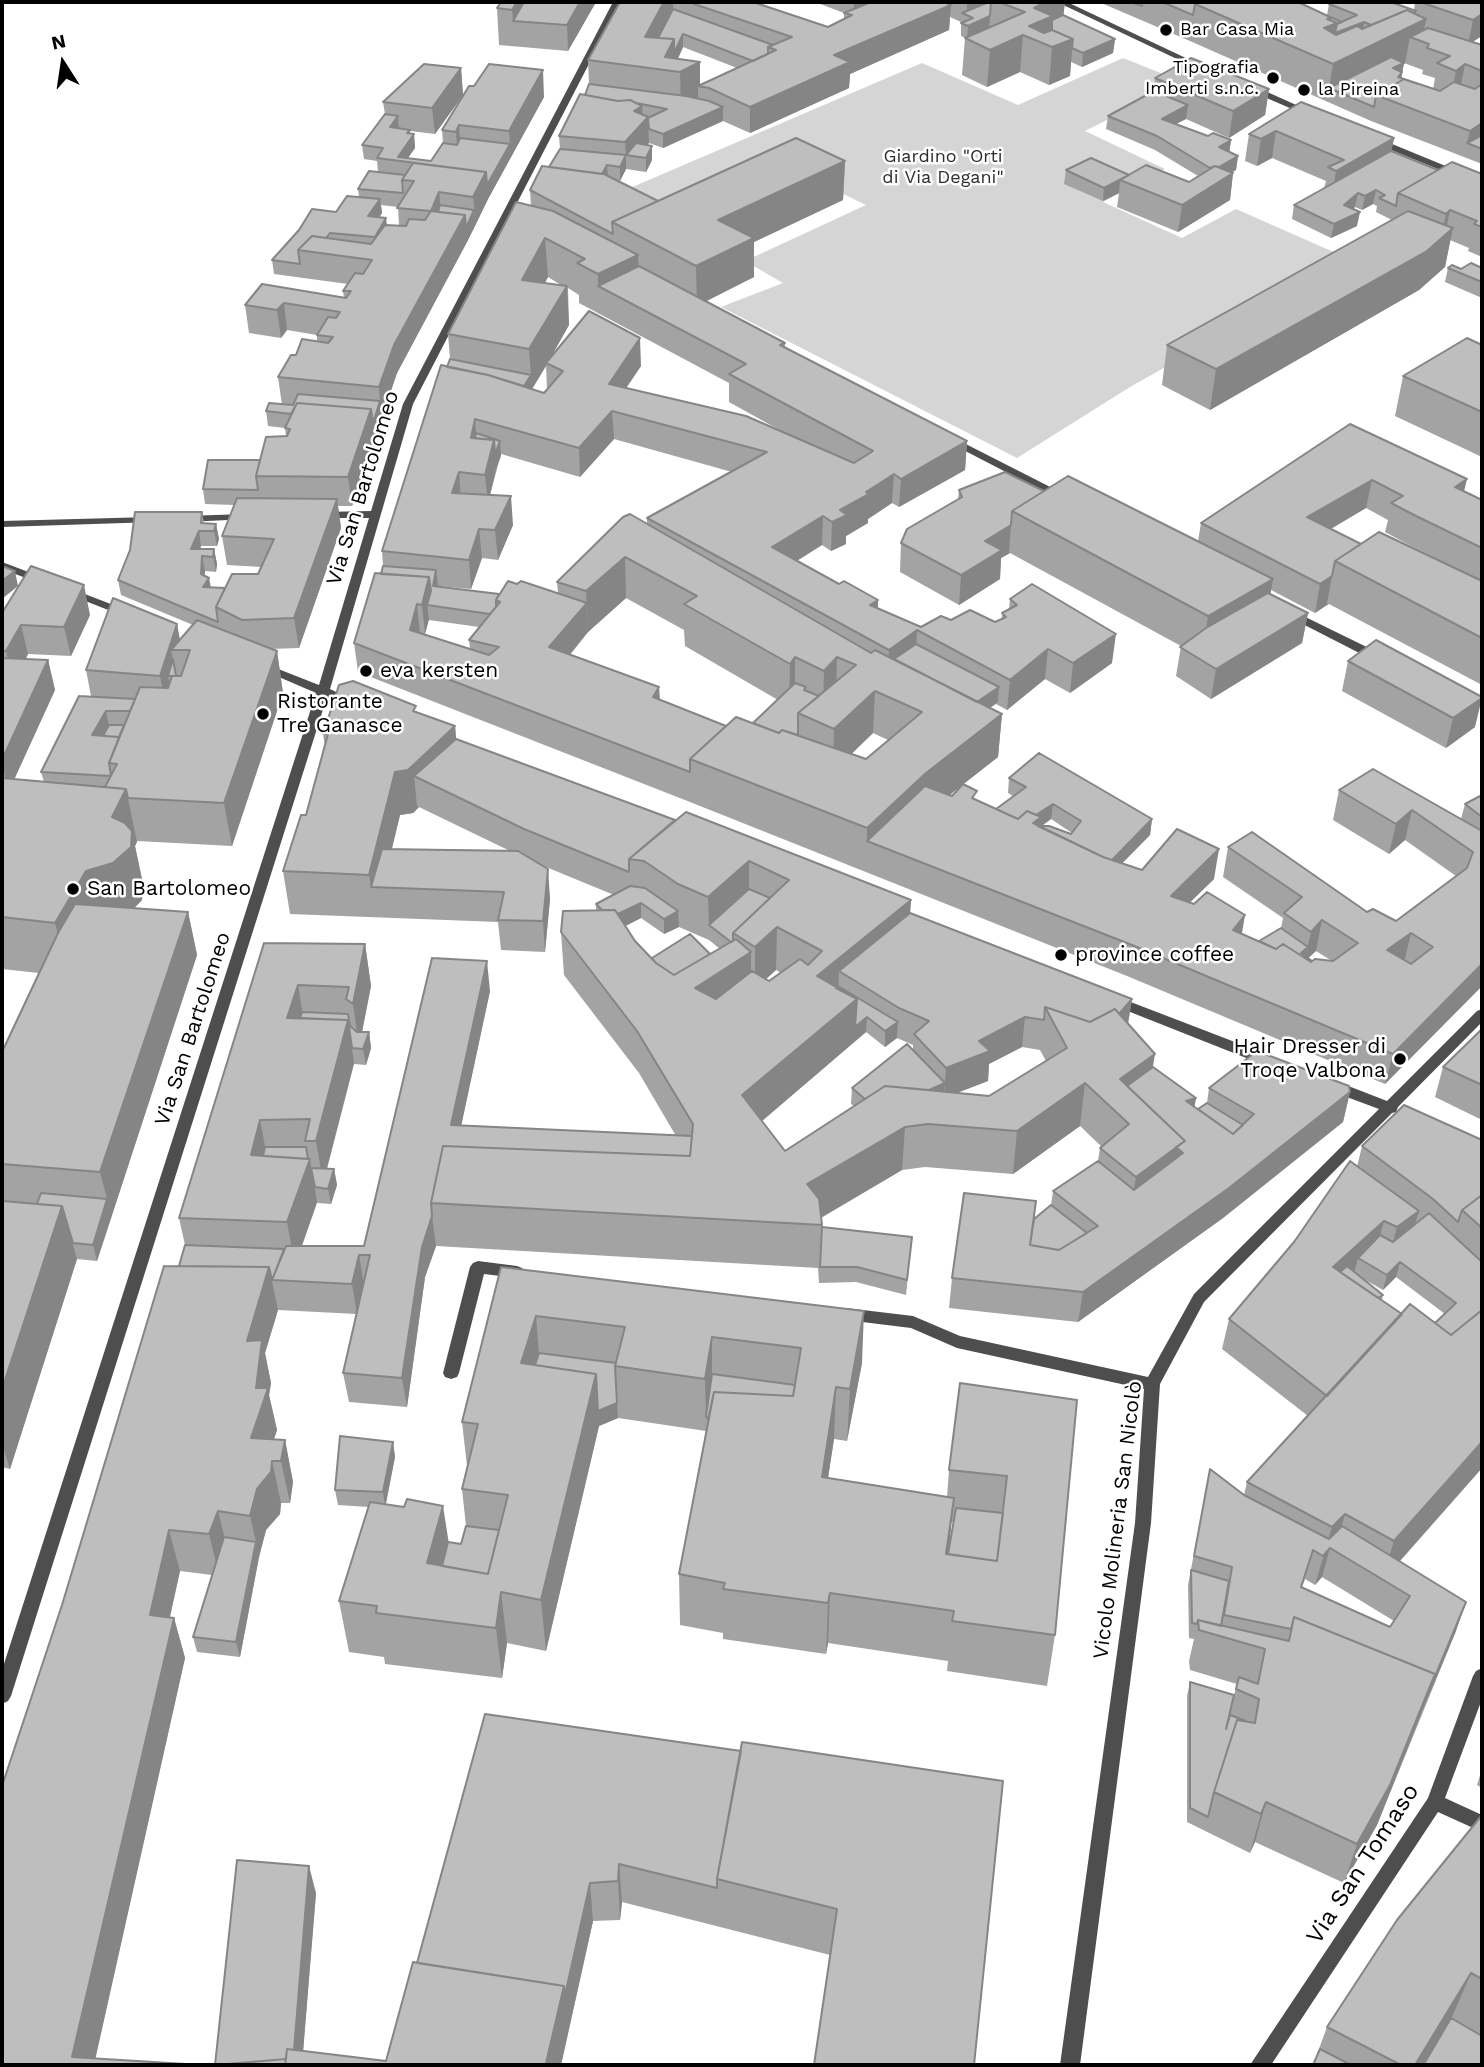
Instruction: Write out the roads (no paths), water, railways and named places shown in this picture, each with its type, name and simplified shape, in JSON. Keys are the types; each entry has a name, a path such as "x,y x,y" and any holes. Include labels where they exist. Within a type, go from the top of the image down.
{"street":[{"name":"Via San Bartolomeo","path":"2,1696 323,691 408,404 617,2"},
{"path":"1061,2 1212,72"},
{"path":"1237,82 1323,118"},
{"path":"1372,139 1482,184"},
{"path":"505,213 518,219"},
{"path":"938,434 1074,503"},
{"path":"307,516 376,514"},
{"path":"2,524 265,517"},
{"path":"2,565 143,621"},
{"path":"1272,604 1383,660"},
{"path":"246,661 362,706"},
{"path":"1104,997 1287,1068"},
{"name":"Vicolo Molineria San Nicolò","path":"1070,2065 1143,1523 1152,1384 1199,1298 1482,1014"},
{"path":"1326,1083 1391,1108"},
{"path":"450,1373 478,1267 532,1274"},
{"path":"831,1312 913,1322 957,1342 1152,1384"},
{"name":"Via San Tomaso","path":"1260,2065 1435,1802 1482,1676"},
{"path":"1435,1802 1482,1824"}],"place":[{"name":"Bar Casa Mia","path":"1166,30"},
{"name":"Tipografia Imberti s.n.c.","path":"1273,78"},
{"name":"la Pireina","path":"1304,90"},
{"name":"eva kersten","path":"366,671"},
{"name":"Ristorante Tre Ganasce","path":"263,714"},
{"name":"San Bartolomeo","path":"73,889"},
{"name":"province coffee","path":"1061,955"},
{"name":"Hair Dresser di Troqe Valbona","path":"1400,1059"}],"park label":[{"name":"Giardino \"Orti di Via Degani\"","path":"943,167"}]}
